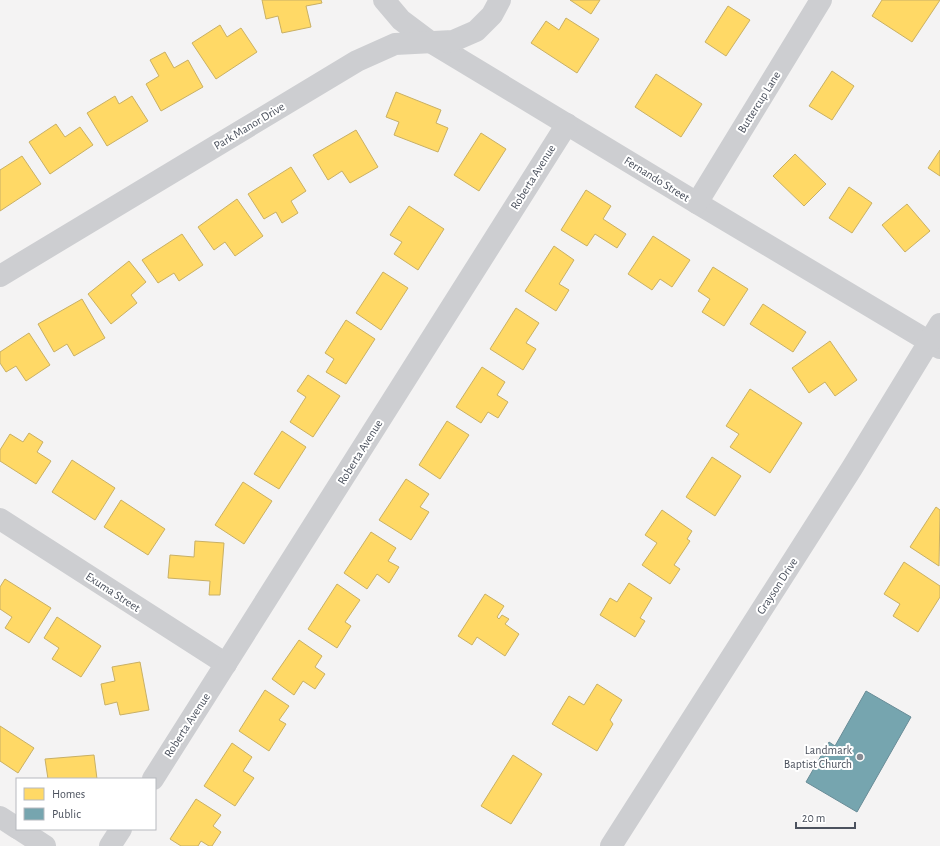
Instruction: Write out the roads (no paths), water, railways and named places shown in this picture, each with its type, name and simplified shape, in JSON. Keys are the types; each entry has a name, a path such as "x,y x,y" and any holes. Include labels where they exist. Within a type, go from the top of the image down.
{"street":[{"name":"Fernando Street","path":"384,0 400,20 429,41 697,203 937,338"},
{"name":"Park Manor Drive","path":"0,276 357,61 395,44 429,41 453,41 476,31 492,15 500,0"},
{"name":"Buttercup Lane","path":"697,203 821,0"},
{"name":"Roberta Avenue","path":"154,778 566,124"},
{"name":"Grayson Drive","path":"611,846 852,468 937,338"},
{"name":"Exuma Street","path":"0,519 226,664"},
{"path":"0,817 16,827"},
{"path":"21,830 45,846"},
{"path":"110,846 119,830"}],"place":[{"name":"Landmark Baptist Church","path":"860,757"}]}
